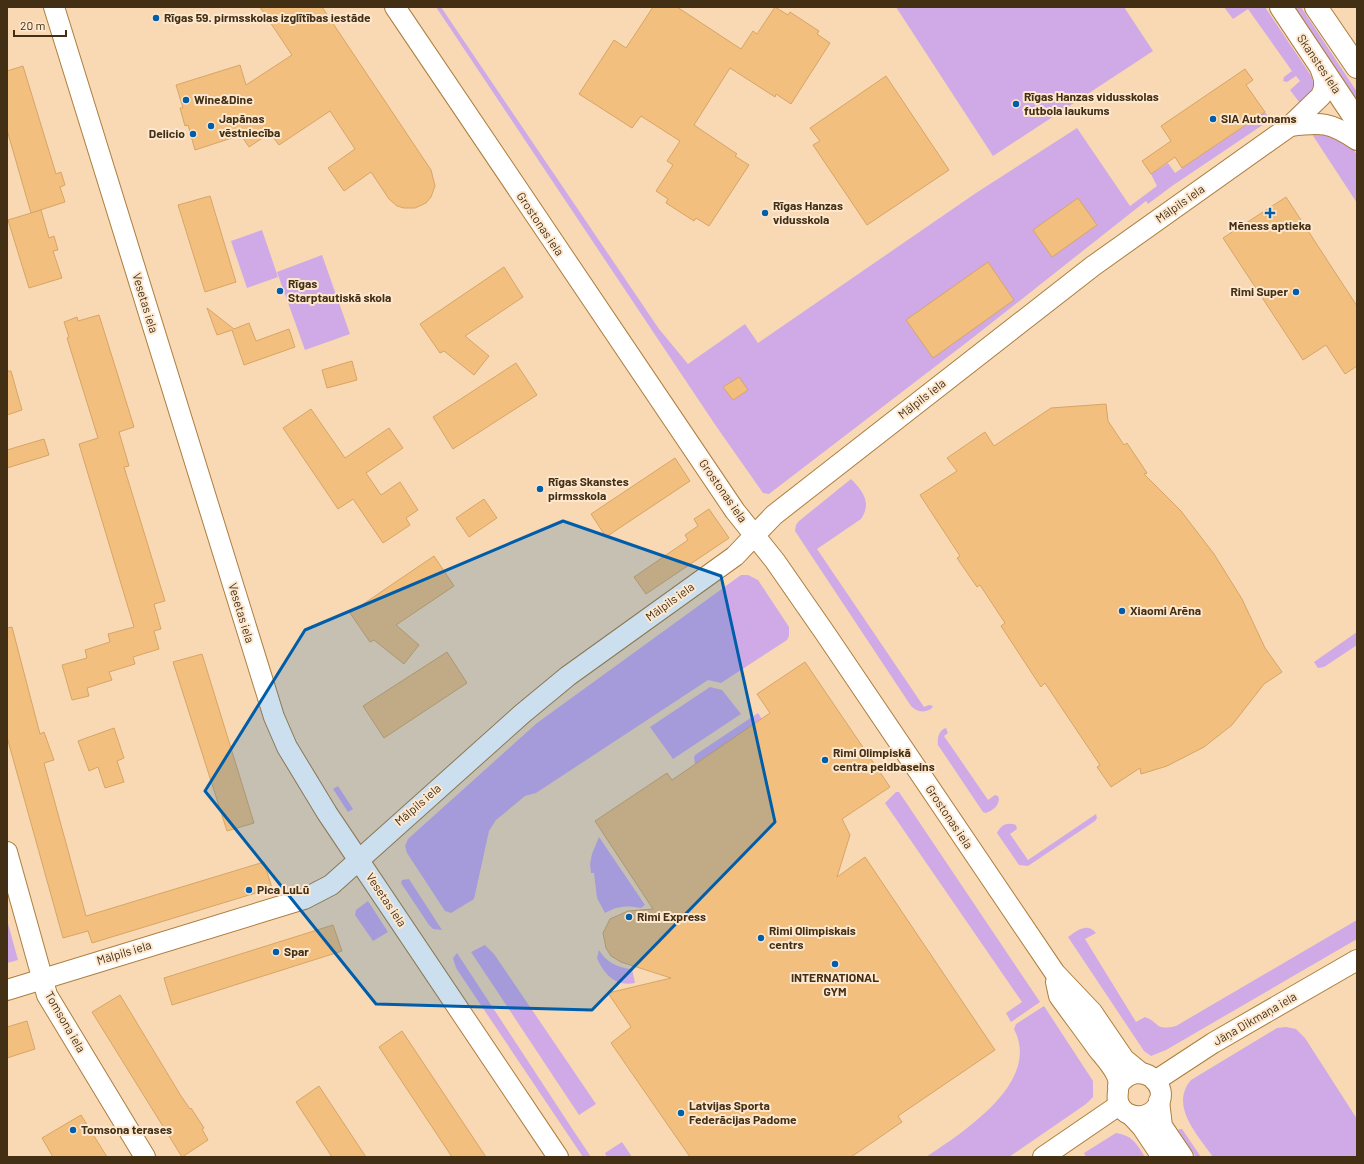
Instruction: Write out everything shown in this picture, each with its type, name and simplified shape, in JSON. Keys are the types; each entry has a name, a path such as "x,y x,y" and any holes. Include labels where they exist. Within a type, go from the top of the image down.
{"main road":[{"name":"Skanstes iela","path":"1281,7 1357,121"},
{"path":"1316,7 1357,67"}],"street":[{"name":"Vesetas iela","path":"54,7 274,717 287,748 358,859 558,1157"},
{"name":"Grostonas iela","path":"395,7 735,511 756,536 825,633 1055,973 1092,1012 1124,1059 1148,1077"},
{"name":"Mālpils iela","path":"7,990 304,899 331,884 556,685 659,609 735,556 778,512 1093,266 1290,126 1321,96 1324,88 1324,79 1320,67"},
{"name":"Mālpils iela","path":"1290,126 1308,123 1328,125 1338,128 1357,140"},
{"name":"Tomsona iela","path":"7,852 47,995 145,1157"},
{"name":"Jāņa Dikmaņa iela","path":"1148,1077 1213,1043 1357,960"},
{"name":"Grostonas iela","path":"1055,973 1059,996 1112,1067 1117,1076 1123,1102 1162,1157"},
{"path":"1043,1157 1123,1102 1127,1076 1148,1077 1159,1087 1162,1126 1183,1157"},
{"path":"1123,1102 1145,1115 1156,1107 1159,1101"}],"highlighted area":[{"path":"563,521 721,576 775,822 592,1010 376,1004 205,791 305,630"}],"shaded area":[{"path":"436,7 441,7 659,329 688,364 745,324 758,343 976,193 1077,128 1130,206 1157,186 1151,174 1168,163 1175,173 1265,112 1270,120 1172,186 1148,204 1146,201 975,336 769,494 763,493 716,426"},
{"name":"Rīgas Hanzas vidusskolas futbola laukums","path":"896,7 1124,7 1153,51 993,156"},
{"path":"1224,7 1265,7 1312,77 1313,90 1309,100 1303,107 1290,90 1300,81 1296,76 1287,82 1283,81 1284,77 1292,71 1248,9 1233,19"},
{"path":"1293,7 1301,7 1357,92 1357,102"},
{"path":"1320,129 1352,147 1357,155 1357,203 1310,131"},
{"path":"262,230 278,277 247,288 231,241"},
{"path":"322,255 350,334 305,350 277,272"},
{"path":"851,479 865,498 866,508 864,513 861,519 817,549 924,707 929,705 933,706 931,709 920,711 911,706 795,531 796,525 799,521"},
{"path":"741,575 748,575 758,580 789,627 789,636 787,640 721,683 708,680 536,793 525,796 496,820 489,831 474,899 451,913 445,911 407,853 405,846 408,839 537,723"},
{"path":"1357,632 1357,645 1324,667 1318,668 1314,662"},
{"path":"710,687 722,690 741,714 673,759 650,727"},
{"path":"758,713 767,727 754,724 695,764 695,755"},
{"path":"946,728 948,733 944,736 988,800 995,795 998,796 998,804 991,811 986,813 983,812 938,745 939,735"},
{"path":"338,786 353,809 348,812 333,789"},
{"path":"896,792 899,792 1040,1002 1011,1022 1006,1013 1022,1002 885,803"},
{"path":"1096,814 1097,818 1095,821 1028,866 1019,865 997,833 1000,828 1005,825 1016,825 1017,829 1010,834 1028,860"},
{"path":"599,837 645,905 641,908 622,907 605,913 597,898 594,873 591,873 590,864 592,854"},
{"path":"409,879 442,930 433,929 429,925 401,883 402,880"},
{"path":"368,901 388,932 373,941 355,915 356,910"},
{"path":"7,920 18,960 7,963"},
{"path":"1357,920 1357,939 1166,1050 1151,1056 1144,1051 1068,937 1082,929 1089,928 1093,930 1096,933 1085,939 1136,1022 1145,1017 1150,1019 1158,1026 1164,1028 1176,1026"},
{"path":"485,945 494,954 596,1104 579,1115 471,952"},
{"path":"599,950 605,958 613,964 632,969 635,983 622,983 611,978 603,969 597,958"},
{"path":"457,953 591,1157 583,1157 456,968 453,958"},
{"path":"1044,1006 1093,1081 1093,1097 1086,1104 1009,1157 926,1157 959,1134 994,1104 1008,1086 1017,1068 1020,1049 1014,1029 1016,1024"},
{"path":"1286,1027 1296,1029 1305,1038 1357,1119 1357,1157 1213,1157 1188,1120 1184,1110 1183,1100 1185,1090 1191,1080 1277,1028"},
{"path":"1182,1129 1201,1157 1196,1157 1178,1130"},
{"path":"1116,1133 1122,1134 1134,1141 1145,1157 1086,1157 1084,1153"},
{"path":"622,1142 632,1157 607,1157 605,1153"}],"building":[{"path":"260,7 322,7 431,170 435,186 431,197 426,203 415,208 404,208 397,206 389,199 371,172 344,191 328,168 355,149 330,111 279,145 270,133 249,147 241,135 195,150 188,125 185,126 180,108 183,108 176,85 240,65 246,85 292,55"},
{"path":"653,7 677,7 741,49 753,31 757,34 775,7 788,15 790,12 819,31 817,34 830,43 791,104 776,94 775,97 730,68 694,125 737,154 735,156 749,165 709,226 696,218 694,221 666,203 668,199 656,191 673,165 667,161 680,141 641,116 632,128 579,94 614,40 626,48"},
{"path":"23,66 56,174 61,172 65,185 60,187 65,202 31,213 7,130 7,71"},
{"name":"SIA Autonams","path":"1245,69 1253,80 1246,85 1265,112 1182,168 1175,157 1151,174 1142,161 1171,141 1161,126"},
{"path":"886,76 949,170 867,225 813,145 820,141 810,128"},
{"path":"210,196 236,282 205,292 178,205"},
{"path":"1286,197 1357,306 1357,366 1345,374 1326,345 1303,360 1223,238"},
{"path":"1078,198 1097,225 1052,257 1033,230"},
{"path":"41,210 49,238 54,236 58,250 53,251 62,278 29,288 8,220"},
{"path":"988,262 1014,300 933,358 906,320"},
{"path":"504,267 523,297 465,336 489,356 474,375 444,351 440,353 420,324"},
{"path":"207,308 234,329 249,323 256,341 289,329 295,347 244,365 232,330 217,335"},
{"path":"99,315 134,427 119,432 129,466 124,467 165,601 154,604 161,629 154,631 159,649 133,657 135,664 109,672 112,680 87,688 89,696 72,700 62,665 87,658 85,650 110,642 108,634 134,627 79,444 98,438 67,338 69,337 64,322 77,317 78,321"},
{"path":"352,361 357,380 327,388 322,370"},
{"path":"516,363 537,395 453,449 433,417"},
{"path":"7,371 11,371 22,410 7,415"},
{"path":"739,377 748,390 733,400 723,387"},
{"name":"Xiaomi Arēna","path":"1106,404 1108,421 1124,445 1127,443 1147,473 1144,474 1181,511 1214,554 1242,599 1265,648 1282,672 1264,684 1232,725 1204,747 1167,766 1141,774 1140,768 1111,787 1097,767 1100,765 1045,683 1041,687 1001,626 1005,623 980,585 977,587 957,558 960,556 920,495 957,471 947,458 985,432 994,446 1051,408"},
{"path":"311,409 345,458 389,428 403,448 366,473 381,495 400,482 418,510 406,518 410,525 383,543 353,499 338,509 283,428"},
{"path":"44,439 49,455 7,468 7,450"},
{"path":"675,458 690,481 606,537 591,514"},
{"path":"484,499 497,518 469,537 456,518"},
{"path":"709,509 729,538 646,594 634,577 688,540 685,535 698,526 694,519"},
{"path":"434,556 454,586 396,625 419,645 404,664 374,640 370,642 350,613"},
{"path":"12,627 40,734 44,732 54,760 44,763 86,916 264,862 272,888 92,943 88,931 63,938 7,737 7,628"},
{"path":"447,652 467,683 384,738 363,706"},
{"path":"202,654 254,823 227,831 173,662"},
{"name":"Rimi Olimpiskais centrs","path":"805,662 890,787 842,819 850,835 837,877 865,857 995,1050 898,1116 902,1122 851,1157 690,1157 611,1043 631,1027 608,993 671,978 621,962 611,956 606,948 603,933 610,919 628,911 653,909 595,821 667,773 672,780 770,713 757,694"},
{"path":"114,728 124,758 117,761 124,782 105,788 98,767 89,771 78,741"},
{"path":"333,925 342,951 172,1005 164,978"},
{"path":"120,995 181,1096 204,1128 202,1129 208,1140 182,1157 92,1012"},
{"path":"27,1021 35,1049 7,1058 7,1027"},
{"path":"402,1031 486,1157 452,1157 379,1047"},
{"path":"319,1086 366,1157 332,1157 296,1102"},
{"name":"Tomsona terases","path":"81,1115 107,1157 53,1157 42,1138"}],"place":[{"name":"Rīgas 59. pirmsskolas izglītības iestāde","path":"156,18"},
{"name":"Wine&Dine","path":"186,100"},
{"name":"Rīgas Hanzas vidusskolas futbola laukums","path":"1016,104"},
{"name":"SIA Autonams","path":"1213,119"},
{"name":"Japānas vēstniecība","path":"211,126"},
{"name":"Delicio","path":"193,134"},
{"name":"Rīgas Hanzas vidusskola","path":"765,213"},
{"name":"Mēness aptieka","path":"1270,213"},
{"name":"Rīgas Starptautiskā skola","path":"280,291"},
{"name":"Rimi Super","path":"1296,292"},
{"name":"Rīgas Skanstes pirmsskola","path":"540,489"},
{"name":"Xiaomi Arēna","path":"1122,611"},
{"name":"Rimi Olimpiskā centra peldbaseins","path":"825,760"},
{"name":"Pica LuLū","path":"249,890"},
{"name":"Rimi Express","path":"629,917"},
{"name":"Rimi Olimpiskais centrs","path":"761,938"},
{"name":"Spar","path":"276,952"},
{"name":"INTERNATIONAL GYM","path":"835,964"},
{"name":"Latvijas Sporta Federācijas Padome","path":"681,1113"},
{"name":"Tomsona terases","path":"73,1130"}]}
